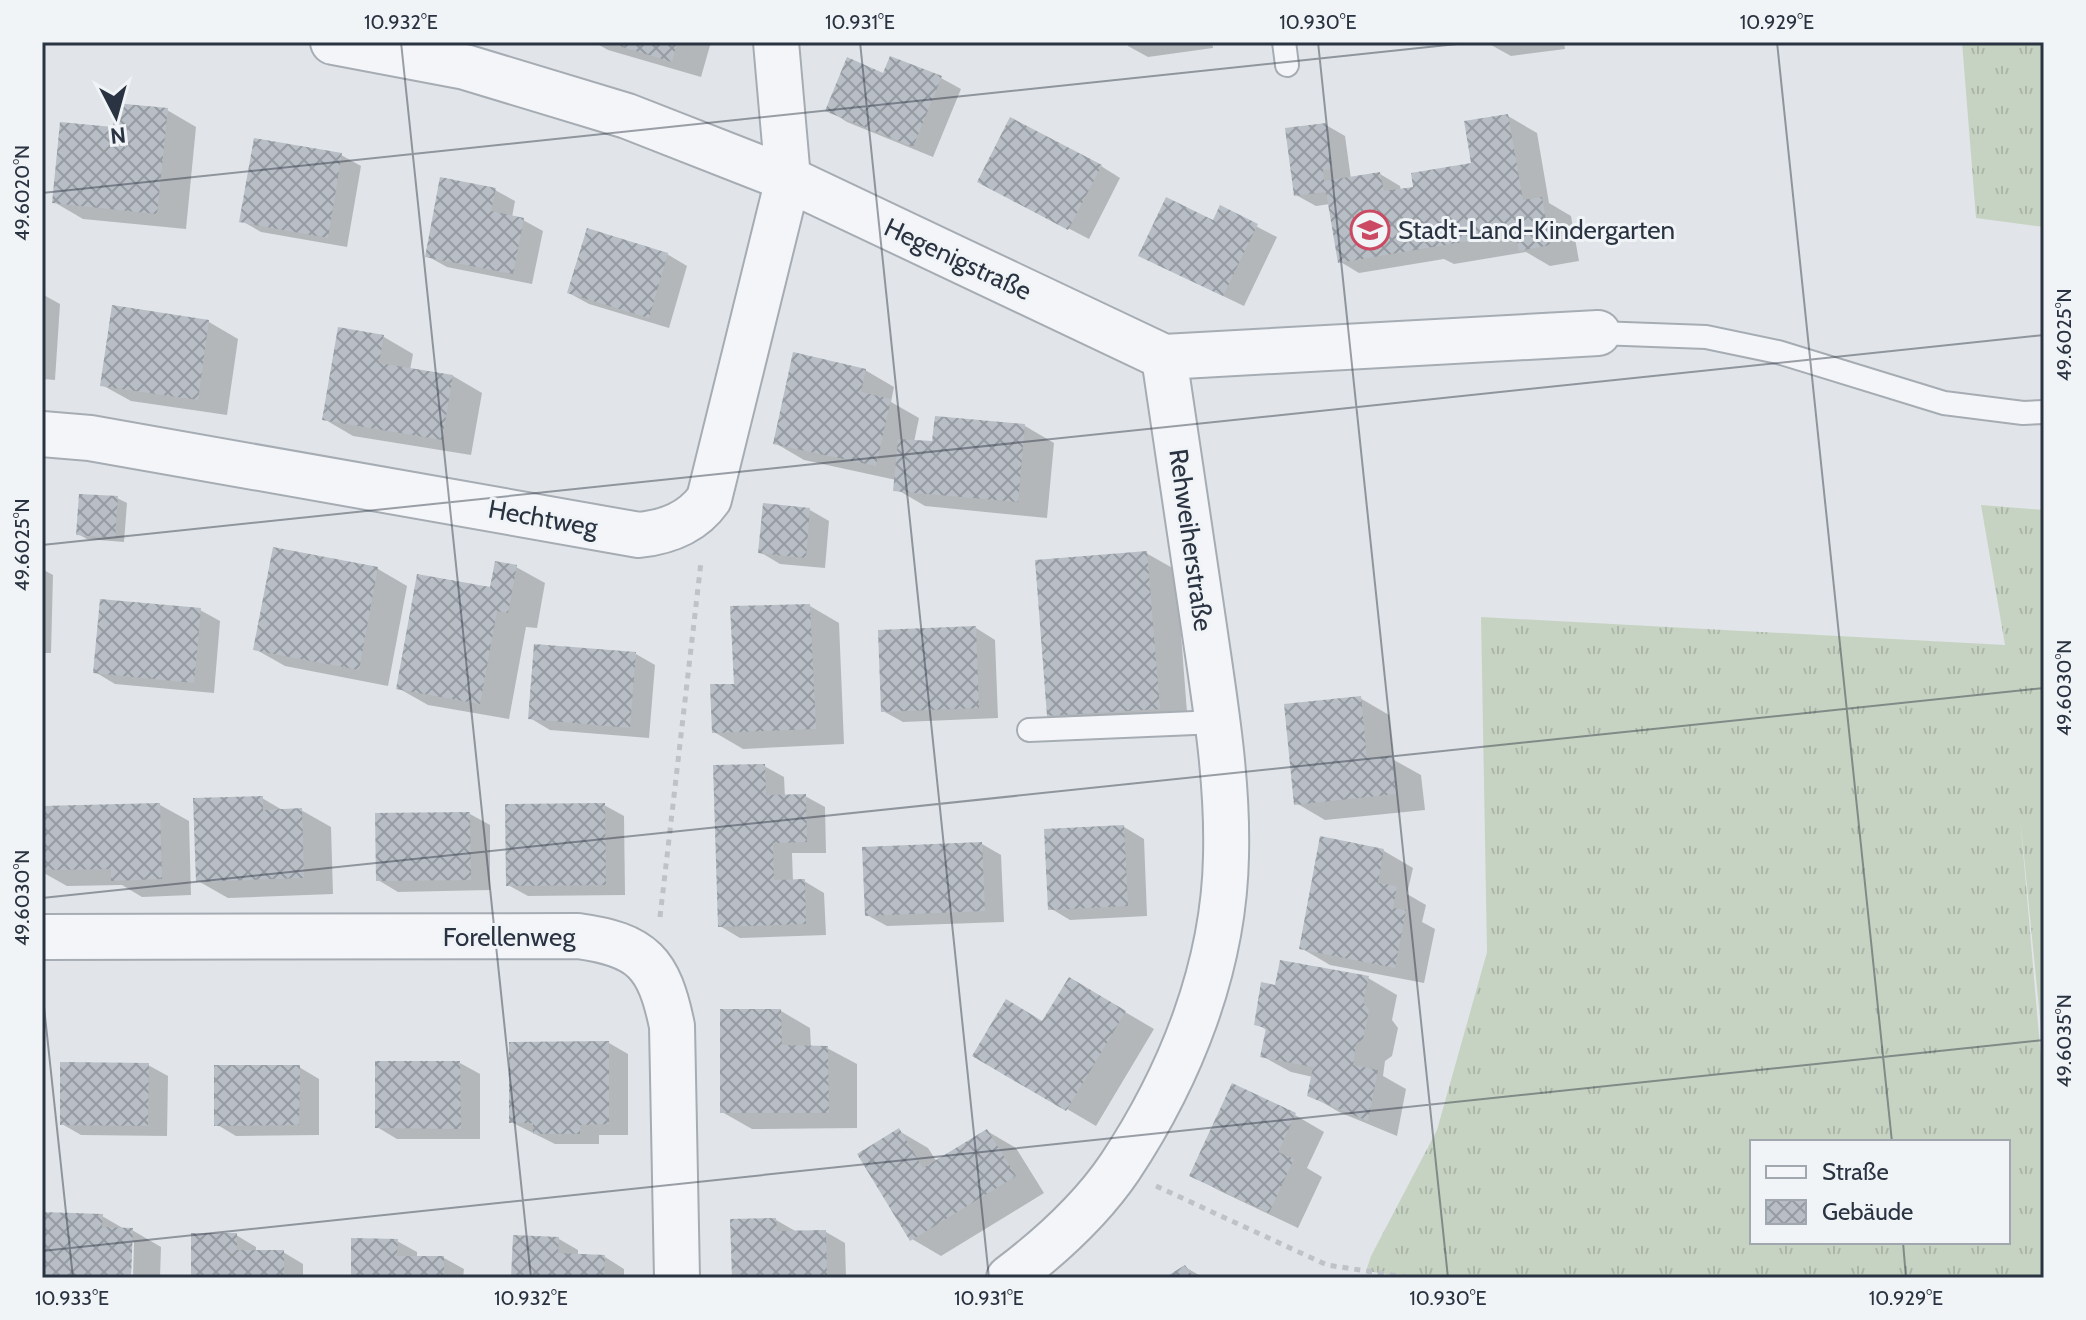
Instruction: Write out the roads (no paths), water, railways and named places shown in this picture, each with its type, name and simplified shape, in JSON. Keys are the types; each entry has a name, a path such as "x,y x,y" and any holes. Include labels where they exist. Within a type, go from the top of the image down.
{"street":[{"name":"Hegenigstraße","path":"333,42 465,67 627,116 788,179 1164,357 1598,333"},
{"path":"776,42 788,179"},
{"name":"Hechtweg","path":"42,434 90,438 639,535 659,533 701,510 709,499 788,179"},
{"name":"Rehweiherstraße","path":"1009,1278 1034,1259 1085,1210 1119,1169 1161,1097 1197,1014 1210,972 1221,910 1226,859 1226,802 1218,722 1164,357"},
{"name":"Forellenweg","path":"42,937 578,936 603,939 629,950 645,959 654,970 667,999 672,1026 677,1278"}],"lane":[{"path":"1284,42 1287,65"},
{"path":"1598,333 1706,337 1778,352 1944,403 2023,413 2044,412"},
{"path":"1029,730 1218,722"}],"place":[{"name":"Stadt-Land-Kindergarten","path":"1370,230"}]}
